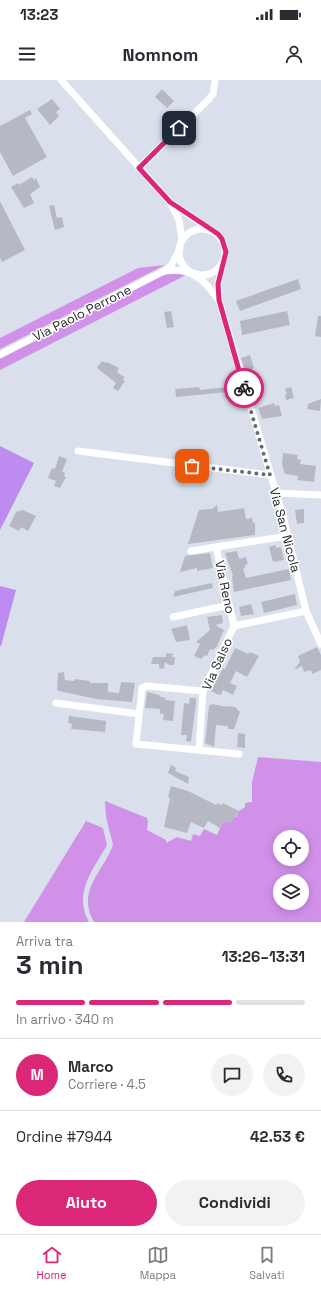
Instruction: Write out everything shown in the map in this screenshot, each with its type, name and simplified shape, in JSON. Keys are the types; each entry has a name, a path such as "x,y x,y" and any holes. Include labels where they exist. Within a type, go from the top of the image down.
{"street":[{"name":"Via San Nicola","path":"61,80 170,202 222,239 226,252 218,284 219,300 288,536 306,610 321,642"},
{"path":"139,168 209,99 213,94 215,80"},
{"name":"Via San Nicola","path":"170,202 179,220 182,240 180,257 183,265 201,278 219,300"},
{"path":"182,240 196,230 202,229 212,231"},
{"name":"Via Paolo Perrone","path":"0,355 164,271 170,266 180,248"},
{"path":"194,273 202,275 210,274 223,263"},
{"name":"Via Paolo Perrone","path":"164,271 181,270 194,273"},
{"path":"78,451 270,475"},
{"path":"275,493 321,495"},
{"name":"Via Reno","path":"191,551 288,536"},
{"name":"Via Reno","path":"216,547 234,626"},
{"path":"173,617 229,605"},
{"path":"234,626 306,610"},
{"name":"Via Salso","path":"199,750 203,692 234,626"},
{"path":"203,692 146,686 142,688 136,744 239,754"},
{"path":"56,703 139,714"}],"shaded area":[{"path":"165,265 0,349 0,338 138,268"},
{"path":"170,272 186,275 0,370 0,358"},
{"path":"0,446 34,463 0,530"},
{"path":"0,586 16,590 1,646 0,646"},
{"path":"258,757 321,762 321,922 94,922 89,911 89,891 113,845 106,817 105,801 147,818 147,830 166,840 166,843 177,837 191,841 193,834 200,836 204,829 217,835 223,821 230,823 234,816 236,817 239,811 245,807 245,803 252,802 252,782"},
{"path":"86,821 103,828 107,845 91,873 84,891 83,901 89,922 24,922"}],"building":[{"path":"162,89 174,101 167,108 155,97"},
{"path":"52,99 60,109 56,112 59,116 50,125 37,109"},
{"path":"30,110 32,114 25,118 47,157 13,176 0,152 0,126"},
{"path":"32,177 34,180 36,178 40,187 30,194 34,203 24,208 11,187 18,183 19,185"},
{"path":"0,201 25,250 2,262 0,258"},
{"path":"54,205 57,218 62,217 64,227 55,230 49,206"},
{"path":"298,279 301,289 240,311 236,301"},
{"path":"171,311 174,327 167,328 164,312"},
{"path":"287,311 290,325 242,335 240,321"},
{"path":"318,316 321,316 321,337 315,336"},
{"path":"250,355 254,368 248,371 254,395 241,358"},
{"path":"102,361 119,368 117,372 124,377 123,380 125,381 118,391 113,388 116,383 97,368"},
{"path":"199,387 200,390 227,387 228,392 176,397 175,389"},
{"path":"291,387 294,398 286,400 285,395 287,394 285,389"},
{"path":"321,399 320,411 307,409 308,404"},
{"path":"274,403 275,406 279,405 282,416 262,419 258,408"},
{"path":"283,453 298,455 297,459 301,460 300,464 316,466 314,482 297,480 298,476 285,474 282,465"},
{"path":"59,456 67,459 62,472 65,473 64,476 66,477 60,488 54,486 56,481 48,478 52,468 55,469"},
{"path":"217,505 218,512 244,508 246,519 252,518 253,523 255,523 255,535 188,544 199,510 212,509"},
{"path":"304,509 304,523 297,524 295,510"},
{"path":"23,510 36,516 28,531 21,527 19,531 9,526 16,512"},
{"path":"276,545 276,548 281,547 284,560 273,562 269,547"},
{"path":"237,551 239,559 246,557 248,564 245,565 245,568 243,569 246,578 289,569 291,580 234,592 233,576 225,553"},
{"path":"210,553 213,568 197,571 197,568 180,572 185,556"},
{"path":"212,583 213,588 173,597 175,591"},
{"path":"295,594 297,605 264,613 261,602"},
{"path":"251,604 254,614 241,616 239,607"},
{"path":"222,615 223,623 215,625 224,630 217,646 213,650 210,649 207,656 205,655 201,659 194,656 200,644 196,642 210,630 207,617"},
{"path":"187,625 190,640 176,642 171,629"},
{"path":"317,647 321,655 321,670 312,674 311,670 304,672 302,666 294,670 300,662 298,656"},
{"path":"235,648 248,654 250,652 259,656 247,677 236,671 230,683 237,686 233,695 223,690 221,695 217,694 211,691 223,668 225,669"},
{"path":"166,653 173,654 172,657 175,657 174,665 169,665 165,662 164,669 159,668 159,664 151,664 153,657 166,657"},
{"path":"64,672 65,680 74,681 75,679 90,681 90,683 108,683 108,692 119,693 121,682 135,683 132,702 96,699 59,691 57,690 58,673"},
{"path":"147,692 166,698 165,700 175,701 173,721 163,720 164,714 160,714 160,709 145,708"},
{"path":"190,698 196,698 191,742 186,741 187,735 181,735 184,703 189,704"},
{"path":"212,704 235,707 240,712 234,729 228,729 228,726 216,725 214,747 205,743 209,706"},
{"path":"69,716 106,721 105,732 71,729 72,724 68,723"},
{"path":"238,733 245,734 245,748 237,747"},
{"path":"171,765 176,768 175,771 189,777 188,784 168,773"},
{"path":"171,786 188,791 216,805 217,803 222,805 223,803 239,811 230,823 223,821 220,828 208,821 204,828 191,822 187,833 164,827"}],"way so far":[{"path":"192,466 270,475 244,388"}],"route":[{"path":"179,128 139,168 170,202 218,234 222,239 226,252 218,284 219,300 244,388"}]}
